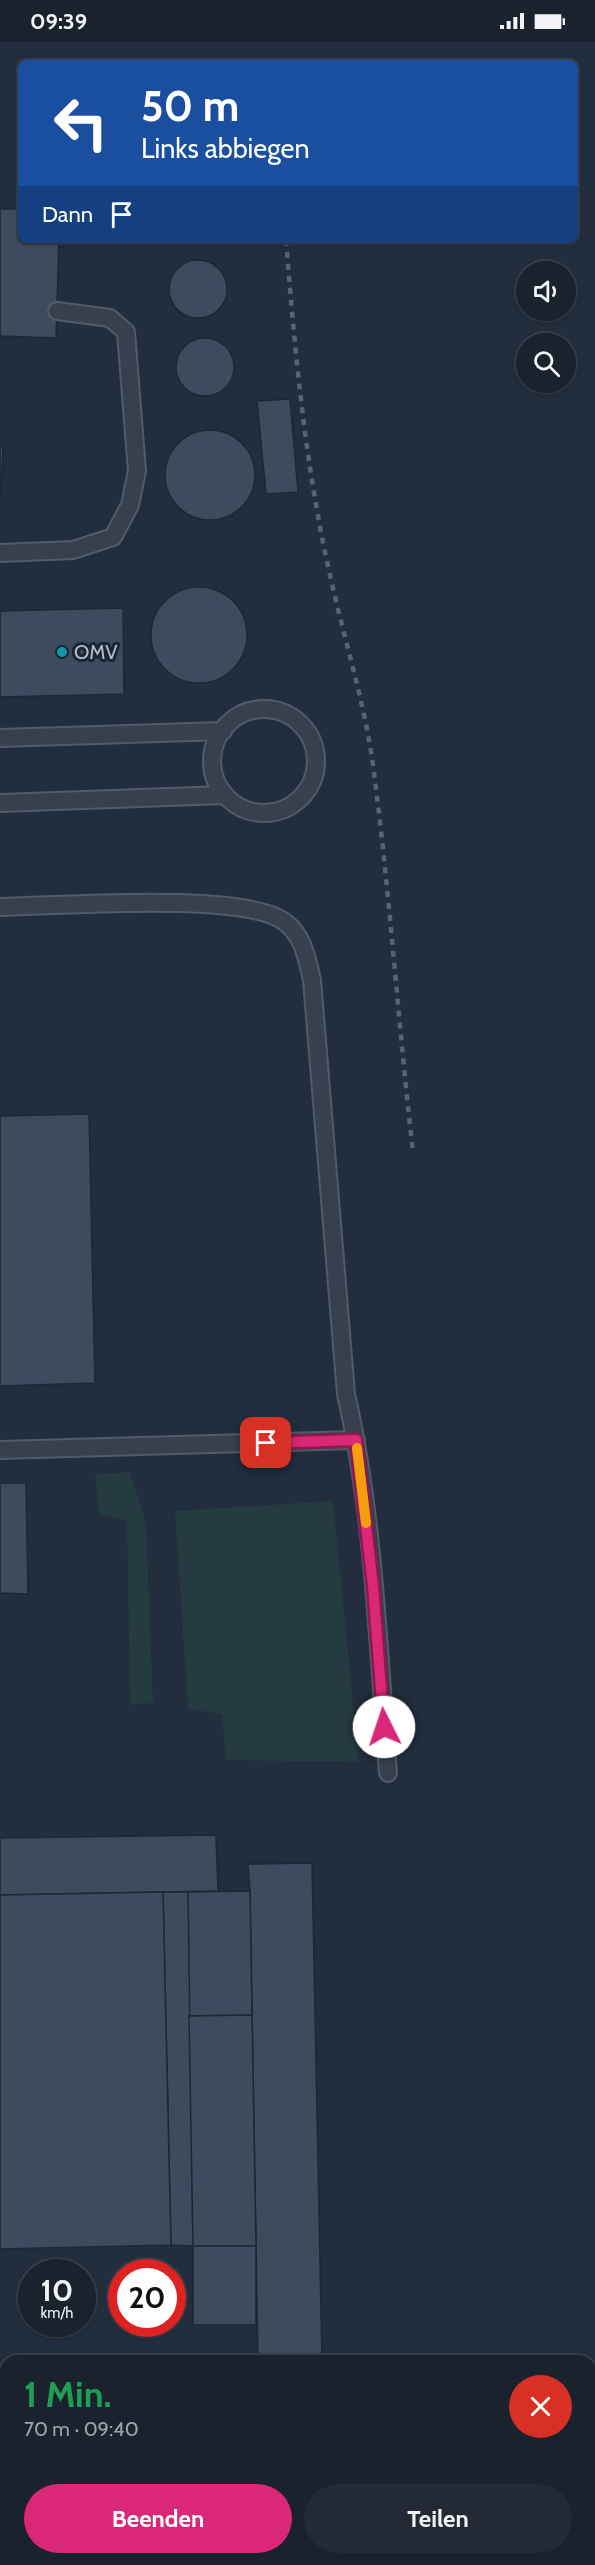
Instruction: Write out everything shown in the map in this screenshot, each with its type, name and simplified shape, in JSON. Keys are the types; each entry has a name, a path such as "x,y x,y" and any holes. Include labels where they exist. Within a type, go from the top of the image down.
{"lane":[{"path":"0,553 73,550 113,537 130,505 137,471 126,332 110,318 57,312"},
{"path":"259,709 277,711 294,718 307,732 315,749 316,767 311,784 300,799 274,813 256,813 239,807 225,795 215,780 212,762 216,740 223,731 227,725 242,714 259,709"},
{"path":"0,738 223,731"},
{"path":"0,803 225,795"},
{"path":"0,907 171,903 241,906 268,912 287,923 304,947 312,980 346,1394 356,1440 373,1586 388,1773"},
{"path":"0,1450 356,1440"}],"green space":[{"path":"130,1472 146,1523 153,1703 130,1705 127,1521 99,1514 95,1474"},
{"path":"333,1501 359,1762 226,1760 222,1714 188,1709 175,1511"}],"building":[{"path":"0,209 18,209 18,243 59,243 56,338 0,336"},
{"path":"198,260 209,262 222,273 227,289 225,300 214,313 198,318 187,316 174,305 169,289 171,278 182,265"},
{"path":"199,338 211,338 226,346 234,361 234,373 226,388 211,396 199,396 184,388 176,373 176,361 184,346"},
{"path":"290,399 298,492 266,494 257,401"},
{"path":"210,430 227,434 242,443 251,458 255,475 251,492 242,507 227,516 210,520 193,516 178,507 169,492 165,475 169,458 178,443 193,434"},
{"path":"0,448 3,448 1,493 0,493"},
{"path":"199,587 217,591 233,601 243,617 247,635 243,653 233,669 217,679 199,683 181,679 165,669 155,653 151,635 155,617 165,601 181,591"},
{"name":"OMV","path":"123,608 124,694 0,697 0,611"},
{"path":"89,1114 95,1383 0,1386 0,1116"},
{"path":"0,1483 26,1483 28,1594 0,1593"},
{"path":"216,1835 218,1891 0,1895 0,1838"},
{"path":"312,1863 322,2355 258,2355 248,1864"},
{"path":"250,1891 252,2015 189,2016 188,1892"},
{"path":"163,1892 188,1892 193,2246 171,2245"},
{"path":"163,1892 171,2245 0,2249 0,1895"},
{"path":"252,2015 256,2246 193,2246 189,2016"},
{"path":"193,2246 256,2246 256,2325 193,2325"}],"railway":[{"path":"286,243 307,450 321,534 373,765 413,1152"}],"slow traffic":[{"path":"357,1448 366,1523"}],"place":[{"name":"OMV","path":"62,652"}],"route":[{"path":"266,1443 356,1440 373,1586 384,1727"}]}
